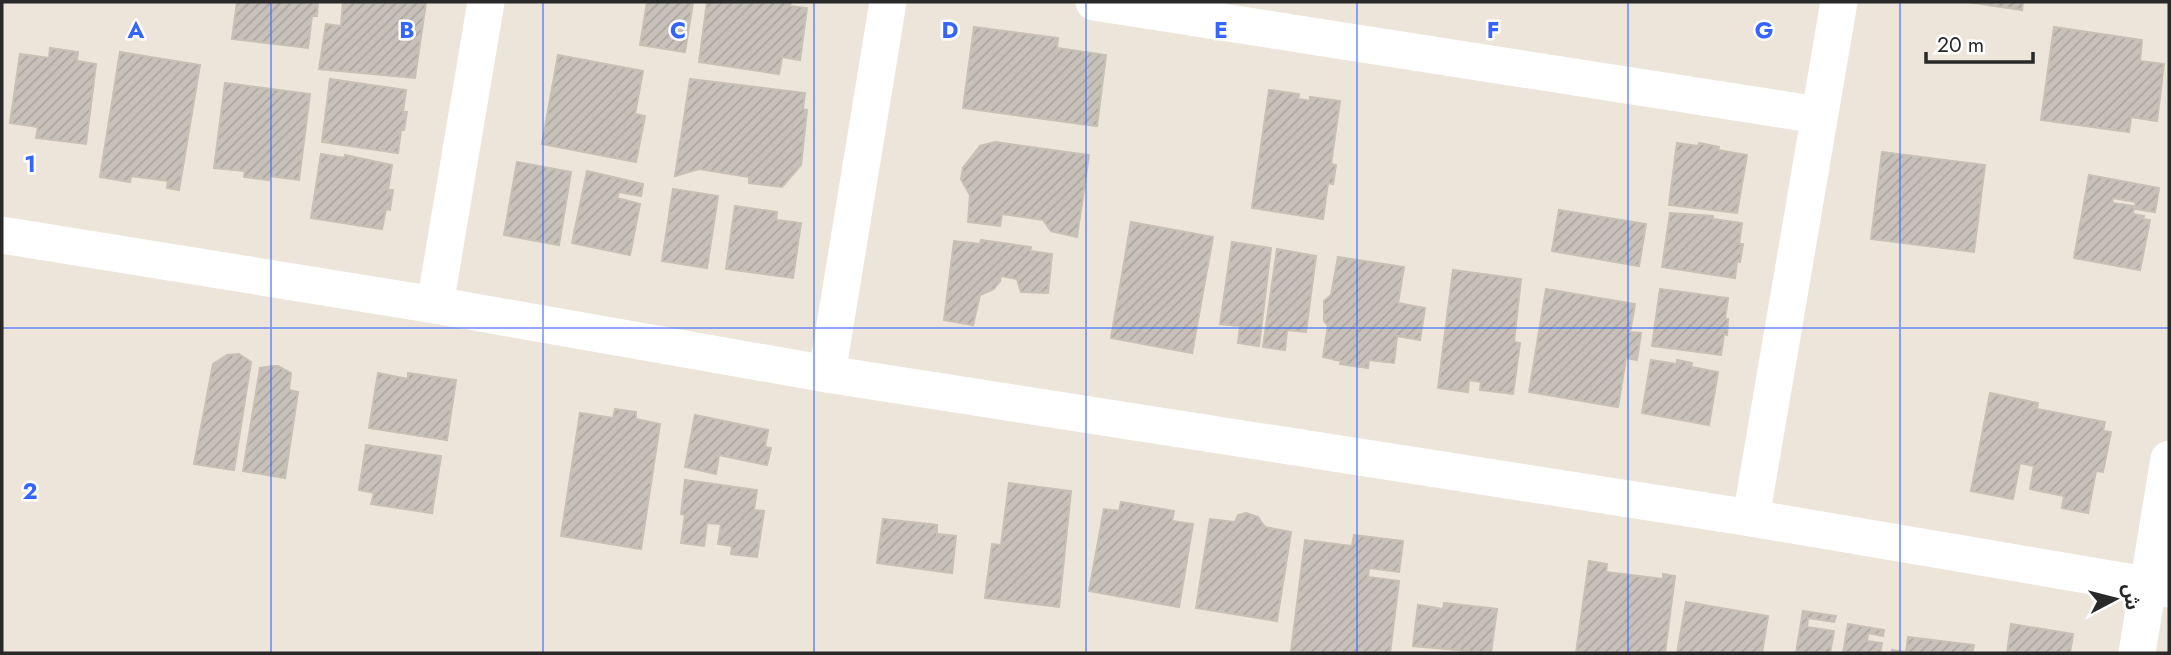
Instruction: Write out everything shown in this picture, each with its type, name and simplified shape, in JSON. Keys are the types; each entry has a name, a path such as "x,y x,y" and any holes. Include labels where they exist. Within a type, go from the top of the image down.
{"street":[{"path":"435,305 486,2"},
{"path":"827,374 888,2"},
{"path":"1094,2 1818,115"},
{"path":"1751,518 1839,2"},
{"path":"2,235 435,305 827,374 1751,518 2158,587"},
{"path":"2137,653 2158,587 2169,459"}],"building":[{"path":"237,2 318,2 317,16 312,16 308,48 232,39"},
{"path":"343,2 426,2 415,78 319,69 326,24 341,26"},
{"path":"647,2 693,2 685,52 640,45"},
{"path":"707,2 791,2 790,6 807,8 800,60 782,57 779,74 699,62"},
{"path":"1968,2 2023,2 2022,10"},
{"path":"974,27 1058,38 1057,48 1106,55 1097,126 963,108"},
{"path":"2054,27 2142,40 2140,61 2164,64 2157,121 2131,117 2129,132 2041,120"},
{"path":"50,48 78,52 77,61 96,64 86,144 36,138 38,127 10,123 20,54 49,58"},
{"path":"120,52 200,65 179,190 167,188 168,181 131,176 130,182 100,177"},
{"path":"558,55 643,71 635,114 645,116 636,162 542,144"},
{"path":"330,79 406,90 403,112 407,112 398,153 322,142"},
{"path":"690,79 805,93 803,109 807,110 801,165 782,187 749,183 749,177 699,169 675,176"},
{"path":"225,83 310,94 299,180 269,176 269,180 244,177 245,171 214,168"},
{"path":"1269,90 1299,94 1298,99 1310,101 1310,97 1340,101 1331,164 1336,165 1333,184 1328,183 1323,219 1252,208"},
{"path":"995,142 1089,155 1077,237 1051,231 1043,220 1002,214 1000,226 968,222 970,195 961,179 963,168 980,146"},
{"path":"1677,143 1698,146 1699,143 1719,147 1718,150 1747,155 1737,213 1669,205"},
{"path":"1882,152 1985,165 1974,252 1871,239"},
{"path":"321,154 344,158 345,155 392,165 388,190 393,190 390,210 386,209 382,229 311,218"},
{"path":"517,162 571,172 559,245 504,235"},
{"path":"587,171 643,184 641,196 619,192 617,198 640,204 630,255 572,243"},
{"path":"2089,175 2159,188 2155,212 2135,209 2136,202 2113,198 2112,203 2134,206 2133,214 2150,220 2140,270 2074,258"},
{"path":"673,189 718,196 707,268 662,261"},
{"path":"735,206 777,212 776,220 801,223 793,278 726,269"},
{"path":"1559,210 1646,224 1639,266 1552,251"},
{"path":"1670,213 1713,216 1713,219 1742,223 1739,244 1743,244 1735,278 1662,267"},
{"path":"1131,222 1213,237 1192,353 1111,338"},
{"path":"981,240 1031,247 1030,251 1052,254 1048,293 1021,292 1017,279 1001,276 994,289 980,295 973,325 944,320 954,241 980,244"},
{"path":"1232,242 1271,248 1259,346 1238,343 1240,326 1220,324"},
{"path":"1277,249 1316,256 1306,332 1287,330 1285,350 1263,347"},
{"path":"1338,257 1404,267 1398,303 1425,308 1420,340 1397,336 1394,363 1369,360 1368,368 1340,364 1341,361 1323,357 1328,326 1324,321 1324,301 1331,295"},
{"path":"1453,270 1521,279 1514,342 1520,343 1513,394 1480,390 1481,382 1469,380 1468,392 1438,388"},
{"path":"1546,289 1635,304 1630,332 1641,333 1637,360 1626,358 1618,407 1529,392"},
{"path":"1660,289 1728,298 1725,319 1728,319 1727,335 1724,334 1721,355 1652,346"},
{"path":"239,354 251,362 234,470 194,464 213,364 227,355"},
{"path":"1651,360 1677,364 1677,360 1692,363 1691,367 1718,372 1709,425 1642,413"},
{"path":"273,366 291,373 289,390 298,392 285,478 243,471 260,368"},
{"path":"378,373 408,379 408,373 456,380 447,440 369,428"},
{"path":"1990,393 2038,403 2037,409 2105,422 2103,431 2111,432 2103,472 2096,471 2088,513 2062,508 2064,496 2030,489 2034,466 2020,463 2013,499 1971,491"},
{"path":"615,409 636,412 636,419 660,424 641,549 561,536 580,413 613,418"},
{"path":"695,415 768,430 765,447 771,448 767,465 719,455 716,474 685,467"},
{"path":"366,445 441,456 432,513 371,504 374,493 359,490"},
{"path":"685,480 757,490 754,510 764,511 757,557 731,554 732,546 718,544 721,524 707,523 704,546 681,543 685,515 681,514"},
{"path":"1009,483 1071,491 1059,607 985,598 992,544 1001,545"},
{"path":"1121,502 1174,511 1172,521 1193,524 1179,607 1089,591 1104,509 1119,511"},
{"path":"1246,513 1258,517 1265,527 1291,532 1277,621 1196,608 1210,519 1235,522 1238,515"},
{"path":"883,519 937,525 937,534 956,536 952,573 877,563"},
{"path":"1354,535 1403,541 1399,572 1369,568 1368,577 1399,581 1390,653 1291,651 1305,540 1352,546"},
{"path":"1589,561 1607,564 1606,572 1663,579 1663,574 1675,576 1665,653 1576,653"},
{"path":"1686,602 1768,616 1762,653 1677,653"},
{"path":"1444,603 1497,609 1491,653 1413,646 1418,605 1443,609"},
{"path":"1803,611 1836,616 1834,622 1808,618 1807,627 1834,631 1830,653 1796,653"},
{"path":"1848,624 1884,630 1883,636 1868,633 1867,641 1882,643 1880,653 1843,653"},
{"path":"2011,624 2073,634 2070,653 2007,653"},
{"path":"1908,637 1974,645 1972,653 1892,653 1892,650 1906,652"}]}
